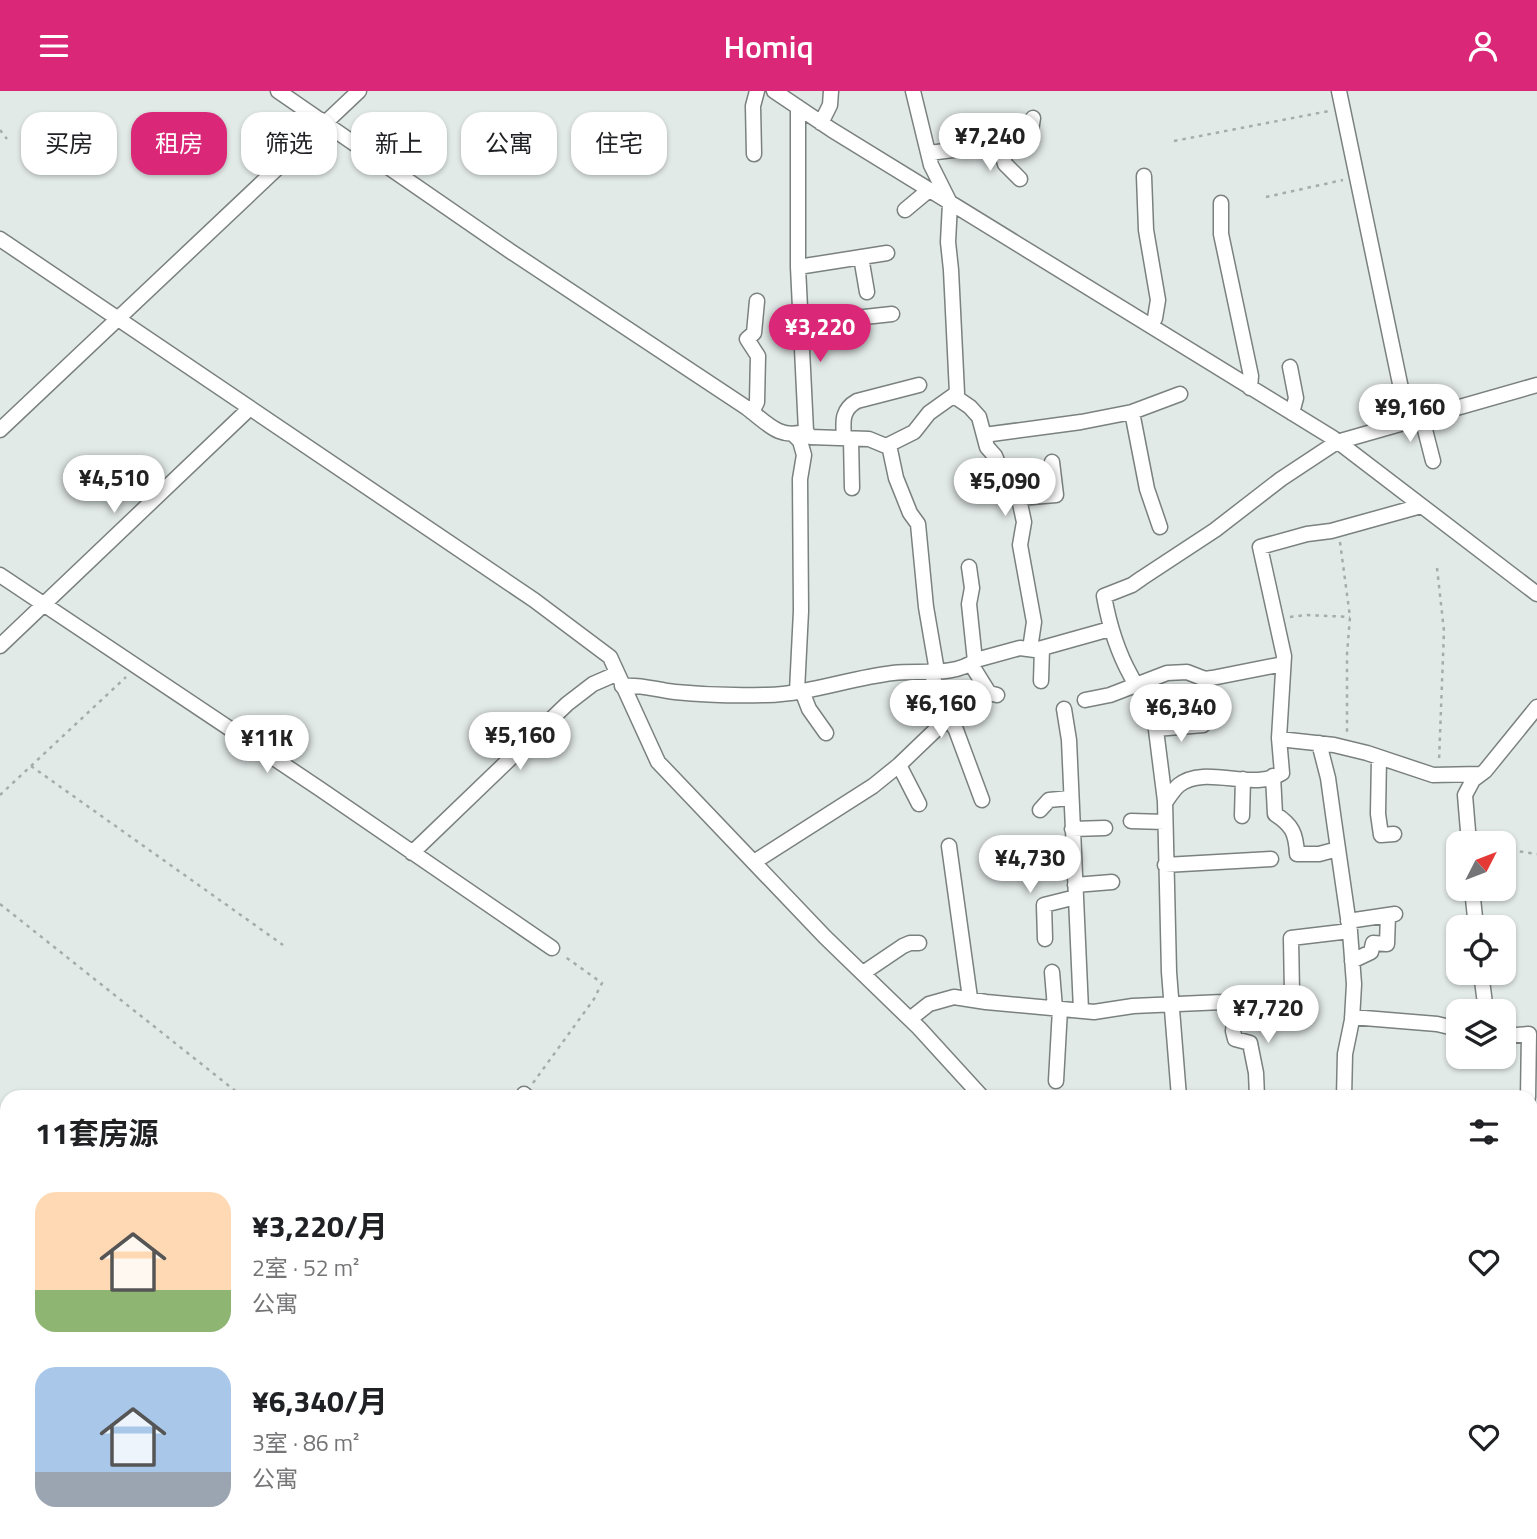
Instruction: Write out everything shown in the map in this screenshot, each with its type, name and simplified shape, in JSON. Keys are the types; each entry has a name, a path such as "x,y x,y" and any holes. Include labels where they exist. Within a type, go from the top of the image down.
{"street":[{"path":"278,91 776,430 810,437 869,439 882,446 914,432 929,413 954,396 958,387 948,241 950,203 931,165 913,91"},
{"path":"0,430 359,91"},
{"path":"754,154 753,106 757,91"},
{"path":"774,91 821,123 1337,442 1537,594"},
{"path":"821,123 830,105 831,91"},
{"path":"1339,91 1356,176 1415,420 1433,461"},
{"path":"798,107 800,441 804,455 800,479 799,691 826,733"},
{"path":"929,153 1026,141 1030,137 1033,118"},
{"path":"1000,145 1005,163 1020,179"},
{"path":"1144,176 1146,230 1158,300 1151,326"},
{"path":"905,210 929,190"},
{"path":"1221,204 1222,234 1251,376 1250,388"},
{"path":"0,239 583,635 610,657 658,762 825,937 911,1019 976,1090"},
{"path":"798,267 887,253"},
{"path":"861,257 867,292"},
{"path":"752,412 757,402 758,356 747,339 754,333 757,301"},
{"path":"800,324 892,314"},
{"path":"1290,367 1296,398 1292,413"},
{"path":"852,488 845,412 858,401 919,385"},
{"path":"1178,1090 1165,865 1165,803 1153,708 1135,684 1110,629 1104,596 1132,585 1215,530 1281,479 1337,442 1537,385"},
{"path":"984,435 1132,412 1180,394"},
{"path":"954,396 971,407 979,417 987,447 995,456 1001,470 1016,485 1024,522 1020,545 1041,681"},
{"path":"0,646 250,408"},
{"path":"1132,412 1147,489 1160,527"},
{"path":"889,445 896,478 910,513 918,524 934,671 947,718 956,730 982,800"},
{"path":"1018,498 1056,495 1052,462"},
{"path":"1165,803 1177,787 1188,781 1211,777 1243,779 1282,773 1279,739 1284,656 1260,547 1421,506"},
{"path":"969,567 972,588 970,615 973,663 989,693 997,695"},
{"path":"0,575 320,789 552,949"},
{"path":"412,853 567,704 593,684 619,680 670,691 770,695 833,686 889,673 949,671 1020,648 1036,648 1110,629"},
{"path":"1085,700 1110,695 1176,671 1205,679 1283,664"},
{"path":"1468,831 1465,795 1473,780 1537,707"},
{"path":"1064,709 1069,740 1081,1010"},
{"path":"754,862 847,804 899,765 947,718"},
{"path":"1156,729 1203,725"},
{"path":"1279,739 1347,749 1437,775 1480,774"},
{"path":"1319,743 1328,778 1352,961 1352,1017 1345,1054 1344,1090"},
{"path":"1379,757 1378,814 1381,835 1394,834"},
{"path":"899,765 919,804"},
{"path":"1273,776 1275,814 1285,820 1294,832 1297,854 1319,854 1338,849"},
{"path":"1242,816 1243,779"},
{"path":"1041,810 1049,800 1070,799"},
{"path":"1131,821 1165,822"},
{"path":"1072,829 1105,828"},
{"path":"949,846 970,998"},
{"path":"1165,865 1272,859"},
{"path":"1045,939 1044,905 1076,891 1112,882"},
{"path":"911,1019 929,1004 954,997 1094,1012 1133,1006 1292,993 1291,938 1391,914 1387,944 1373,943 1371,952 1352,961"},
{"path":"863,973 903,946 919,943"},
{"path":"1052,972 1057,1009 1056,1081"},
{"path":"1237,999 1233,1031 1236,1039 1250,1043 1257,1090"},
{"path":"1352,1017 1446,1026"},
{"path":"1516,1035 1529,1034 1528,1090"}],"path":[{"path":"1174,141 1342,109"},
{"path":"0,130 7,139"},
{"path":"1266,197 1356,176"},
{"path":"1338,529 1350,617 1347,654 1347,749"},
{"path":"1437,568 1444,631 1437,775"},
{"path":"1276,619 1307,615 1350,617"},
{"path":"0,795 135,666"},
{"path":"31,766 284,945"},
{"path":"1516,851 1537,853"},
{"path":"0,904 234,1090"},
{"path":"530,1090 594,999 602,983 552,949"}]}
